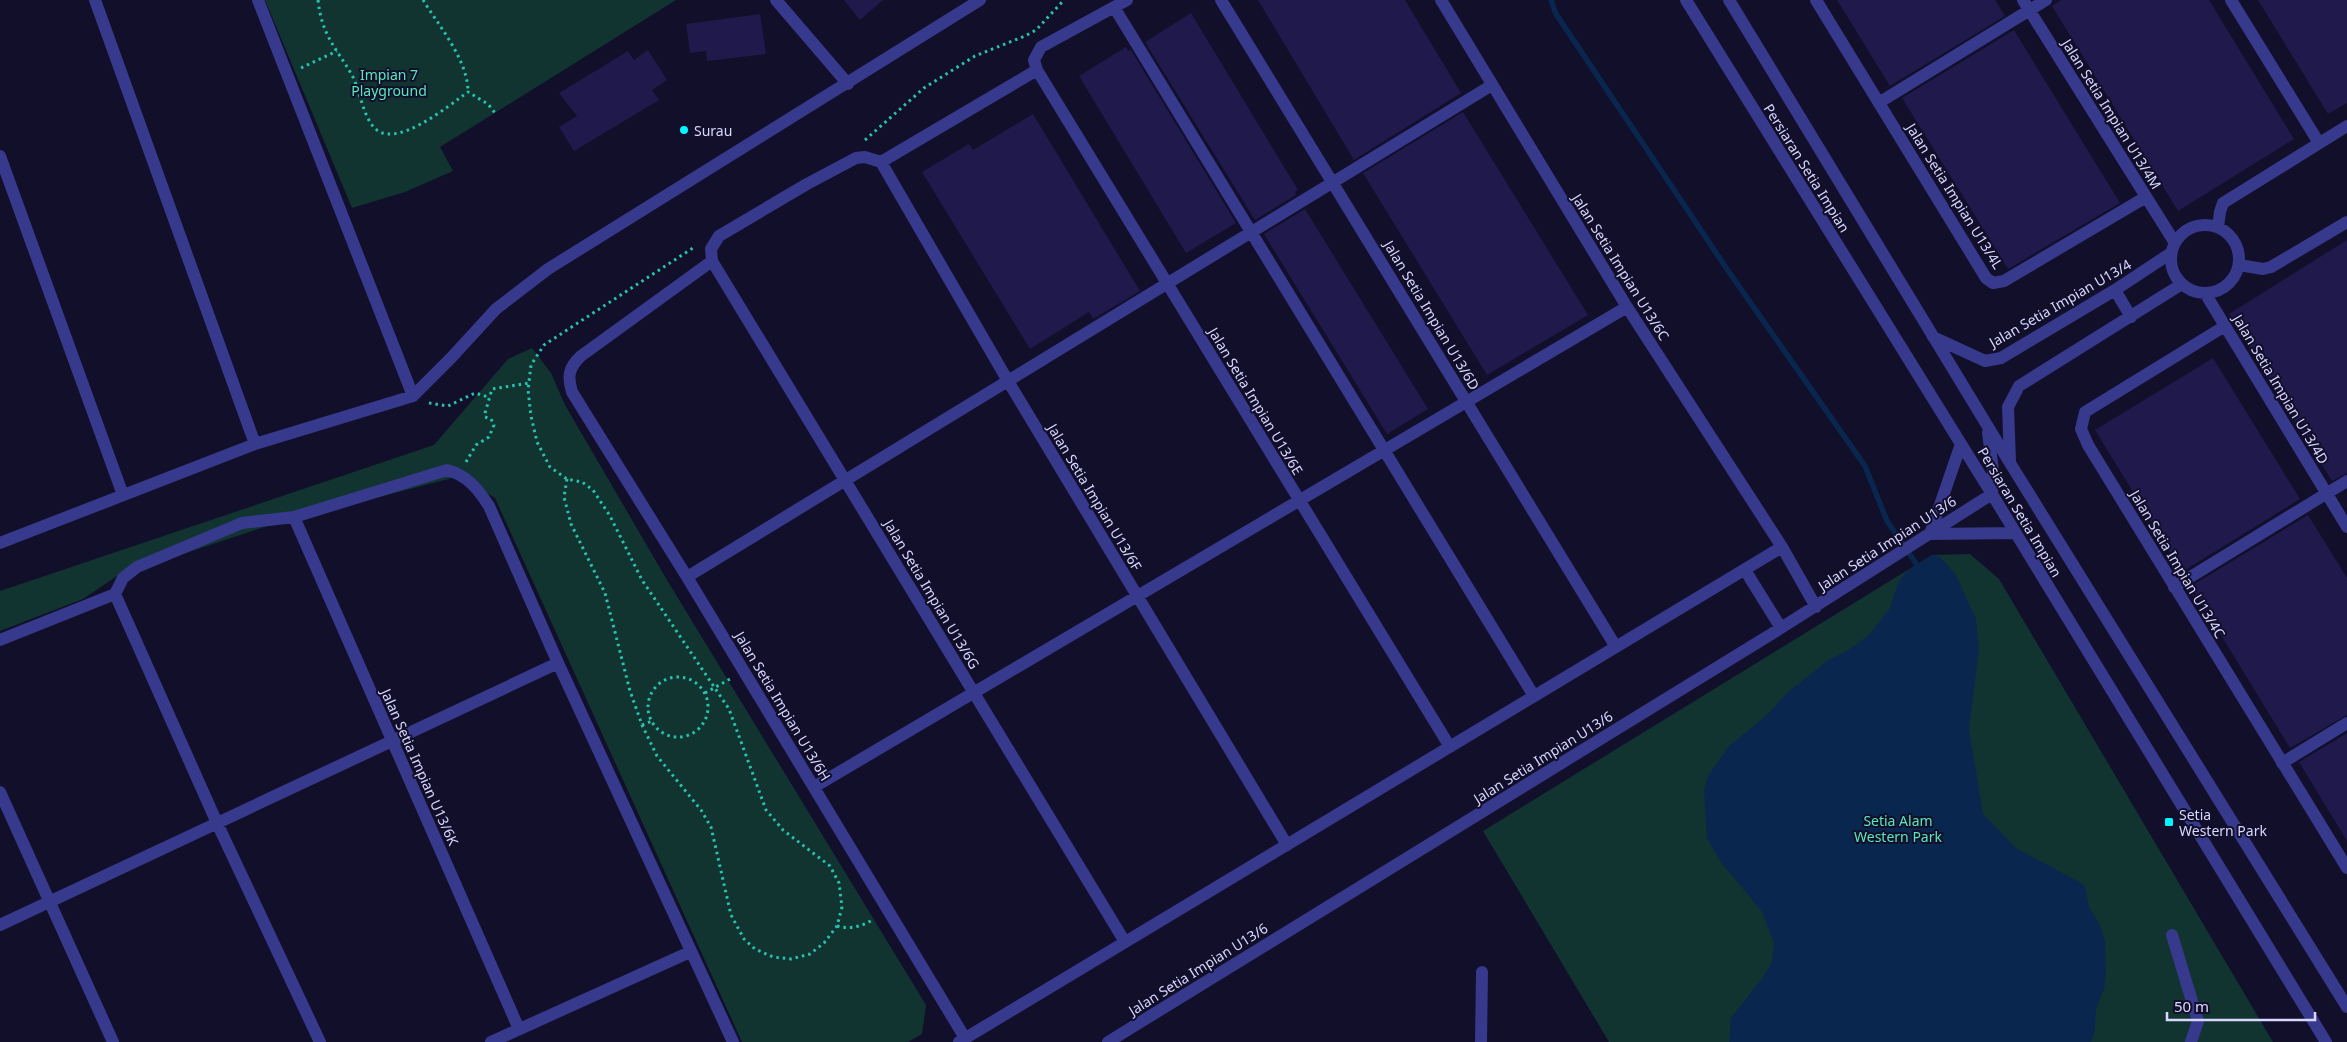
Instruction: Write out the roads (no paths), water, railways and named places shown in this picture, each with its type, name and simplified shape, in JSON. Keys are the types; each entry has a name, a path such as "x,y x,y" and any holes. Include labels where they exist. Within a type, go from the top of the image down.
{"street":[{"path":"95,0 255,444"},
{"path":"258,0 413,396"},
{"path":"776,0 848,84"},
{"path":"0,542 255,444 413,396 496,309 548,269 848,84 979,0"},
{"path":"712,261 711,249 720,236 807,184 856,158 866,157 881,162 1037,70 1034,60 1041,47 1127,0"},
{"name":"Jalan Setia Impian U13/6D","path":"1221,0 1616,647"},
{"name":"Jalan Setia Impian U13/6C","path":"1441,0 1627,307 1782,547 1816,607"},
{"name":"Persiaran Setia Impian","path":"1686,0 2016,533 2323,1040"},
{"name":"Persiaran Setia Impian","path":"1729,0 2010,463 2347,1007"},
{"name":"Jalan Setia Impian U13/4L","path":"1816,0 1986,278 1994,283 2004,281 2146,197"},
{"path":"1880,102 2026,5 2046,0"},
{"path":"2231,0 2320,143"},
{"name":"Jalan Setia Impian U13/4M","path":"2026,5 2146,197 2173,248"},
{"path":"1114,7 1534,696"},
{"name":"Jalan Setia Impian U13/6E","path":"1037,70 1298,501 1450,747"},
{"path":"687,577 1492,85"},
{"path":"2218,227 2223,203 2347,126"},
{"path":"0,156 123,495"},
{"name":"Jalan Setia Impian U13/6F","path":"881,162 1008,381 1287,845"},
{"path":"2239,265 2263,269 2270,267 2347,222"},
{"path":"2208,224 2226,232 2237,246 2239,265 2229,283 2221,289 2205,293 2189,289 2182,284 2173,269 2173,248 2187,230 2197,225 2208,224"},
{"name":"Jalan Setia Impian U13/4","path":"1933,337 1985,361 2001,358 2115,290 2173,248"},
{"name":"Jalan Setia Impian U13/6H","path":"712,261 573,363 569,373 572,392 814,787 962,1040"},
{"name":"Jalan Setia Impian U13/6G","path":"712,261 1125,942"},
{"path":"2010,463 2008,407 2019,386 2182,284"},
{"path":"2115,290 2131,317"},
{"name":"Jalan Setia Impian U13/4D","path":"2205,293 2347,527"},
{"path":"814,787 1627,307"},
{"name":"Jalan Setia Impian U13/4C","path":"2225,326 2085,412 2081,429 2088,445 2174,587 2347,868"},
{"path":"1984,420 1992,454 1992,494"},
{"path":"1960,444 1926,536 2016,533"},
{"path":"0,640 115,594 123,578 137,566 242,523 294,517 447,470 460,473 481,493 489,506 558,663 733,1042"},
{"path":"2174,587 2347,481"},
{"name":"Jalan Setia Impian U13/6","path":"1108,1042 1816,607 1992,494"},
{"name":"Jalan Setia Impian U13/6K","path":"294,517 519,1029"},
{"path":"962,1040 1782,547"},
{"path":"1745,570 1781,628"},
{"path":"115,594 217,823 320,1042"},
{"path":"0,925 558,663"},
{"path":"2282,763 2347,723"},
{"path":"0,792 113,1042"},
{"path":"2172,935 2198,1021 2191,1042"},
{"path":"491,1042 690,952"},
{"path":"1481,1042 1482,972"}],"water":[{"path":"1932,555 1940,557 1956,575 1976,619 1979,649 1969,729 1983,814 2016,848 2081,883 2085,887 2089,907 2099,923 2105,940 2106,974 2104,989 2096,1009 2095,1030 2091,1042 1729,1042 1731,1018 1763,977 1772,962 1774,943 1762,912 1720,861 1707,838 1704,791 1708,776 1728,747 1768,714 1787,693 1827,661 1848,650 1869,635 1890,608 1899,581 1907,571"}],"waterway":[{"path":"1551,0 1556,14 1729,272 1865,466 1887,521 1917,565"}],"place":[{"name":"Surau","path":"684,130"},
{"name":"Setia Western Park","path":"2169,822"}],"park label":[{"name":"Impian 7 Playground","path":"389,82"},
{"name":"Setia Alam Western Park","path":"1898,828"}]}
